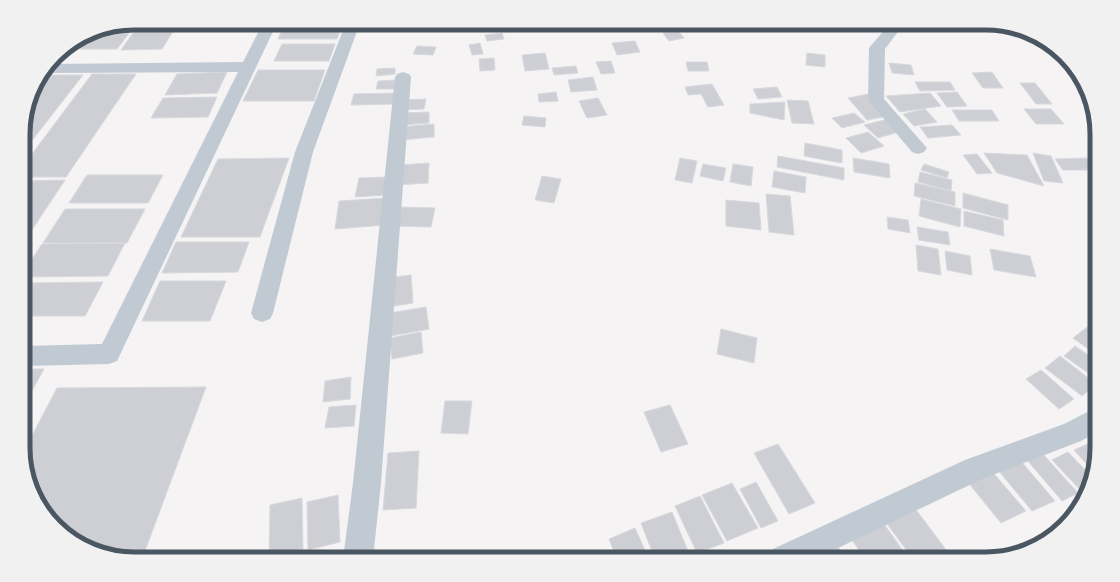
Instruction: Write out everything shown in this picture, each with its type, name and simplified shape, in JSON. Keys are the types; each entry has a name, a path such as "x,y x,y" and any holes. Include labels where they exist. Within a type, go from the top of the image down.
{"street":[{"path":"30,356 109,354 267,30"},
{"path":"262,313 304,152 350,30"},
{"path":"892,30 877,48 876,100 918,148"},
{"path":"54,69 249,67"},
{"path":"359,552 367,483 403,77"},
{"path":"798,552 974,469 1072,433 1090,423"}],"building":[{"path":"131,30 117,49 78,49 82,44 101,36"},
{"path":"135,30 174,30 162,49 121,50"},
{"path":"282,30 340,30 337,39 278,39"},
{"path":"678,31 684,38 669,41 663,33"},
{"path":"502,33 504,39 487,41 485,35"},
{"path":"635,41 640,52 617,55 612,43"},
{"path":"480,43 483,54 472,55 469,45"},
{"path":"282,44 335,44 329,61 274,61"},
{"path":"417,46 436,47 433,55 413,54"},
{"path":"545,53 549,69 525,71 522,55"},
{"path":"807,53 825,55 825,67 806,65"},
{"path":"494,58 495,70 480,71 479,59"},
{"path":"611,61 615,73 601,74 596,62"},
{"path":"686,62 707,62 709,71 688,71"},
{"path":"889,63 911,65 914,75 892,73"},
{"path":"576,66 578,73 554,75 552,68"},
{"path":"395,68 395,74 376,76 377,69"},
{"path":"258,70 325,70 314,101 243,101"},
{"path":"227,72 217,93 165,95 177,74"},
{"path":"992,72 1003,88 983,88 972,73"},
{"path":"92,74 136,74 66,177 30,177 30,157"},
{"path":"49,75 83,75 30,143 32,114 38,94"},
{"path":"593,77 597,90 571,92 568,80"},
{"path":"398,80 396,89 376,89 378,81"},
{"path":"915,82 950,82 955,90 920,91"},
{"path":"1020,83 1035,83 1052,104 1036,104"},
{"path":"712,84 724,105 708,107 701,94 688,95 685,87"},
{"path":"777,87 782,97 758,99 753,89"},
{"path":"556,92 558,101 539,102 538,94"},
{"path":"957,92 967,106 947,107 937,93"},
{"path":"398,93 396,104 351,105 354,94"},
{"path":"930,93 941,106 900,112 886,96"},
{"path":"869,94 889,116 867,120 848,98"},
{"path":"217,97 208,117 151,118 163,98"},
{"path":"598,98 607,115 587,118 579,101"},
{"path":"426,99 424,109 401,110 403,100"},
{"path":"787,100 808,101 814,124 792,123"},
{"path":"785,102 784,120 750,113 750,104"},
{"path":"925,109 937,122 914,126 903,114"},
{"path":"1024,109 1051,109 1064,124 1036,124"},
{"path":"952,110 992,110 999,121 959,121"},
{"path":"429,112 429,123 401,125 402,113"},
{"path":"854,113 865,122 842,128 832,118"},
{"path":"524,116 546,118 545,127 522,125"},
{"path":"888,119 902,131 878,138 864,125"},
{"path":"434,124 434,137 400,140 400,127"},
{"path":"952,125 961,135 928,138 920,127"},
{"path":"868,132 884,146 861,153 846,138"},
{"path":"805,143 842,150 842,163 804,156"},
{"path":"984,153 1027,155 1044,186 997,173"},
{"path":"1033,153 1051,156 1063,183 1044,181"},
{"path":"977,154 992,173 977,174 963,155"},
{"path":"778,156 844,168 844,180 777,167"},
{"path":"289,158 260,237 181,237 218,159"},
{"path":"680,158 697,161 692,183 675,180"},
{"path":"853,158 889,164 890,178 854,172"},
{"path":"1089,158 1090,170 1063,170 1055,159"},
{"path":"429,163 428,183 397,185 399,165"},
{"path":"703,164 726,168 723,181 700,176"},
{"path":"733,164 753,167 751,186 730,182"},
{"path":"924,164 949,172 947,178 921,170"},
{"path":"774,171 806,177 805,193 772,187"},
{"path":"920,172 952,180 951,191 918,182"},
{"path":"87,175 163,175 148,203 69,203"},
{"path":"542,176 561,179 554,203 535,200"},
{"path":"387,177 386,195 355,197 359,178"},
{"path":"65,180 30,233 30,181"},
{"path":"915,183 955,192 955,206 914,196"},
{"path":"963,193 1008,205 1008,220 963,208"},
{"path":"766,194 790,196 794,235 769,232"},
{"path":"386,198 384,225 335,229 339,201"},
{"path":"921,199 961,209 960,227 919,216"},
{"path":"726,200 759,203 761,230 726,226"},
{"path":"398,207 435,208 431,227 393,226"},
{"path":"65,209 145,209 127,243 43,243"},
{"path":"964,211 1003,220 1004,236 964,226"},
{"path":"887,217 908,220 910,233 888,229"},
{"path":"917,227 948,232 950,245 919,240"},
{"path":"176,242 249,242 238,272 162,273"},
{"path":"125,243 108,276 30,277 30,262 42,244"},
{"path":"916,245 938,249 941,275 918,271"},
{"path":"990,249 1030,256 1036,277 994,270"},
{"path":"945,251 970,256 972,275 947,270"},
{"path":"411,275 413,303 388,307 387,278"},
{"path":"160,281 226,281 210,321 142,321"},
{"path":"103,282 85,316 30,316 30,283"},
{"path":"426,307 429,329 391,336 390,313"},
{"path":"1087,327 1090,329 1090,350 1073,338"},
{"path":"721,329 757,338 754,363 717,354"},
{"path":"421,332 423,353 392,359 390,338"},
{"path":"1075,346 1090,356 1090,374 1064,356"},
{"path":"1060,356 1090,379 1090,389 1082,396 1045,368"},
{"path":"30,369 44,369 30,394"},
{"path":"1041,370 1074,399 1059,409 1026,379"},
{"path":"351,377 350,399 323,402 325,381"},
{"path":"206,387 145,552 114,550 88,541 76,534 56,516 41,494 32,468 30,440 57,388"},
{"path":"445,401 472,401 468,434 441,433"},
{"path":"356,405 354,426 325,428 329,407"},
{"path":"670,405 688,444 661,452 644,412"},
{"path":"1090,443 1088,466 1074,450"},
{"path":"778,444 815,503 789,514 754,453"},
{"path":"419,451 416,508 383,510 388,453"},
{"path":"1068,452 1087,472 1081,490 1052,460"},
{"path":"1042,453 1078,493 1062,501 1027,460"},
{"path":"1020,460 1055,501 1032,511 997,469"},
{"path":"990,469 1026,511 1001,523 966,480"},
{"path":"756,482 778,521 761,528 740,489"},
{"path":"732,483 758,528 727,541 702,495"},
{"path":"338,495 340,542 308,550 307,502"},
{"path":"700,496 724,543 697,552 675,506"},
{"path":"302,498 303,549 292,552 269,552 270,505"},
{"path":"914,507 948,552 908,552 885,521"},
{"path":"672,512 688,552 652,552 641,523"},
{"path":"884,524 904,552 860,552 852,540"},
{"path":"635,528 646,552 614,552 609,539"},
{"path":"835,542 841,552 822,552"}]}
